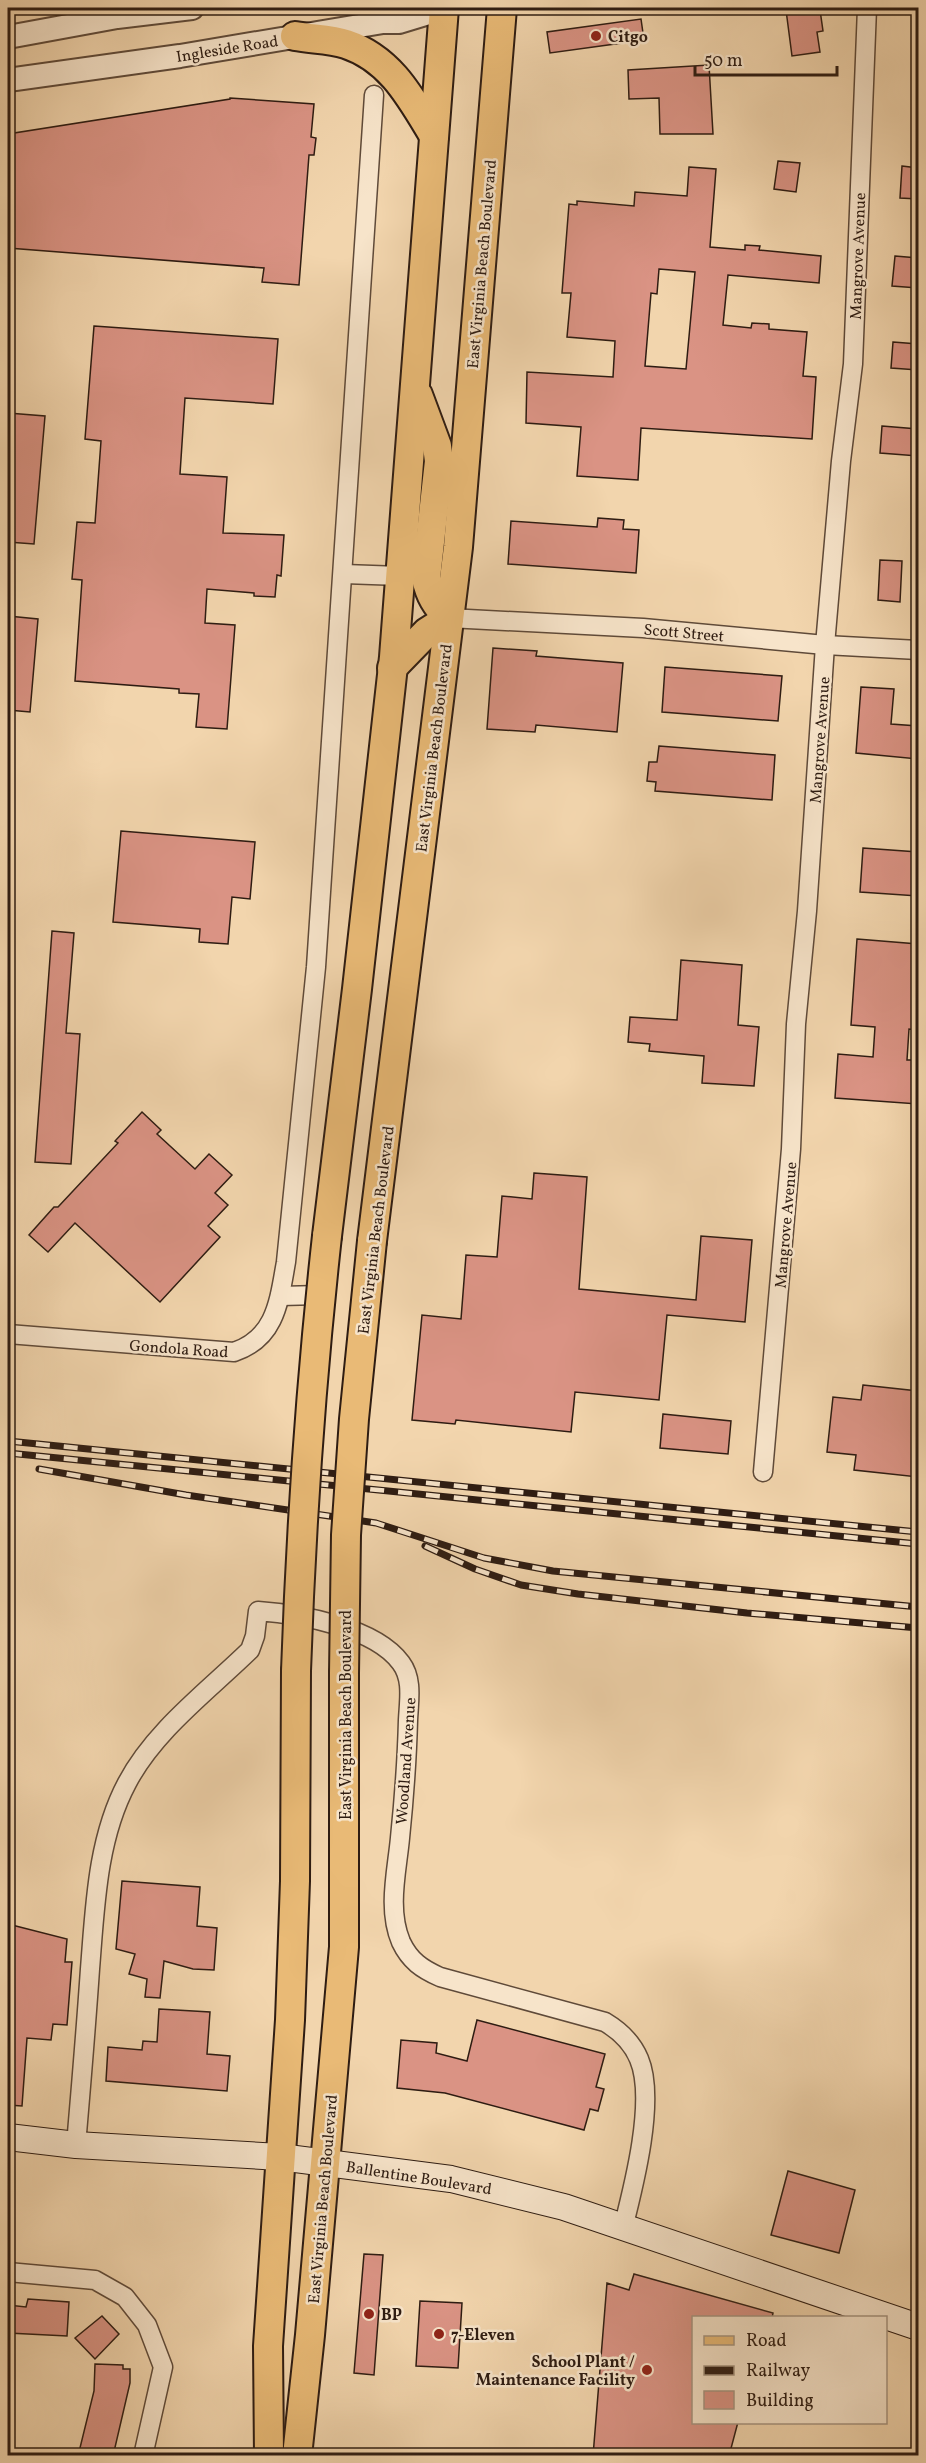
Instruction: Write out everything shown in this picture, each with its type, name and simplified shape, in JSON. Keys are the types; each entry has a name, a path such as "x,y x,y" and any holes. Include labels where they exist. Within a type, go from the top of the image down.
{"main road":[{"path":"269,2456 268,2346 290,2020 295,1881 300,1544 312,1368 392,668 445,8"},
{"name":"East Virginia Beach Boulevard","path":"297,2456 344,1947 346,1535 354,1419 372,1241 458,547 502,8"},
{"path":"296,36 345,44 370,55 388,68 403,85 434,136"},
{"path":"392,668 427,632 449,618 436,606 429,592 426,578 439,461 415,387"},
{"name":"Ballentine Boulevard","path":"8,2137 76,2145 280,2157 451,2179 527,2196 885,2316"},
{"name":"Ballentine Boulevard","path":"887,2317 918,2327"}],"street":[{"path":"8,37 117,17 192,8"},
{"name":"Ingleside Road","path":"8,80 180,56 383,22 399,22 445,8"},
{"name":"Mangrove Avenue","path":"763,1472 790,1160 796,1024 807,911 825,645 841,461 854,364 867,8"},
{"path":"320,1295 280,1296 286,1262 316,967 344,574 352,408 374,95"},
{"path":"344,574 400,576"},
{"name":"Scott Street","path":"449,618 643,628 825,645 918,650"},
{"name":"Gondola Road","path":"8,1334 234,1352 248,1348 262,1338 271,1323 280,1296"},
{"name":"Woodland Avenue","path":"76,2145 97,1889 112,1817 127,1783 162,1733 250,1650 255,1636 258,1611 296,1614 329,1622 370,1640 394,1655 402,1664 408,1677 410,1686 407,1757 394,1890 395,1916 401,1941 412,1959 419,1967 440,1977 605,2022 631,2043 639,2058 645,2077 645,2097 639,2157 623,2228"},
{"path":"8,2272 95,2280 125,2297 147,2325 163,2367 143,2456"}],"building":[{"path":"807,8 820,10 823,31 817,32 820,52 792,56 786,10"},
{"name":"Citgo","path":"641,19 644,40 550,53 547,32"},
{"path":"709,65 713,134 660,134 659,98 629,99 628,70"},
{"path":"230,98 314,104 311,137 316,138 314,155 309,155 299,285 262,282 264,268 8,248 8,134"},
{"path":"778,161 800,163 796,192 774,189"},
{"path":"902,166 918,168 918,199 900,198"},
{"path":"689,167 716,169 710,247 745,250 745,245 760,246 759,250 821,256 819,283 728,275 723,325 751,328 752,323 769,324 769,329 807,332 803,376 816,377 812,439 641,428 638,480 577,476 581,427 526,423 527,372 613,377 615,341 567,337 571,293 562,293 569,204 577,205 577,201 634,206 635,192 687,196","holes":["659,269 695,272 686,369 645,366 651,293 657,294"]},
{"path":"895,256 918,258 918,288 892,286"},
{"path":"94,326 278,339 273,404 185,398 180,474 227,477 223,533 284,535 281,576 277,575 275,597 207,589 205,623 235,625 227,729 196,727 199,694 179,693 179,689 75,681 82,580 72,579 77,522 95,523 101,441 85,439"},
{"path":"893,342 918,344 918,370 891,368"},
{"path":"8,413 45,416 34,544 8,542"},
{"path":"882,426 918,429 918,456 880,453"},
{"path":"598,518 624,520 623,529 639,530 636,573 508,564 511,521 597,527"},
{"path":"880,560 902,561 900,602 878,600"},
{"path":"8,616 38,619 30,712 8,710"},
{"path":"493,648 537,651 536,656 623,663 617,732 536,725 535,732 487,729"},
{"path":"665,667 782,676 778,721 662,712"},
{"path":"861,687 894,689 891,724 918,726 918,759 856,753"},
{"path":"659,746 775,755 772,800 655,791 656,782 647,781 649,762 657,762"},
{"path":"121,831 255,842 250,899 232,897 228,944 199,942 200,929 113,922"},
{"path":"863,848 918,852 918,896 860,892"},
{"path":"52,931 74,933 66,1033 80,1034 71,1164 35,1162"},
{"path":"857,939 918,944 918,1030 909,1029 907,1060 918,1060 918,1104 835,1098 838,1054 873,1057 875,1027 851,1025"},
{"path":"681,960 742,965 738,1025 759,1027 754,1086 702,1083 704,1056 649,1051 650,1044 628,1042 630,1017 677,1020"},
{"path":"142,1112 161,1130 157,1134 195,1169 209,1154 232,1175 215,1193 228,1205 208,1226 220,1237 160,1302 75,1223 48,1252 29,1235 118,1143 115,1141"},
{"path":"534,1173 587,1177 579,1289 696,1300 701,1236 752,1240 745,1322 667,1315 659,1400 575,1392 571,1432 456,1420 455,1424 412,1420 422,1315 461,1319 466,1255 497,1257 502,1196 532,1199"},
{"path":"863,1385 918,1391 918,1477 854,1470 856,1455 827,1452 833,1397 861,1400"},
{"path":"663,1414 731,1421 728,1454 660,1448"},
{"path":"122,1881 200,1887 197,1926 217,1928 214,1970 193,1969 164,1961 160,1998 145,1997 147,1979 129,1974 135,1954 116,1949"},
{"path":"8,1924 67,1939 65,1962 72,1962 67,2025 53,2024 51,2040 27,2038 22,2106 8,2105"},
{"path":"159,2009 210,2012 207,2054 230,2056 227,2091 106,2081 108,2047 142,2050 143,2041 157,2042"},
{"path":"477,2020 605,2054 596,2087 604,2089 598,2111 590,2109 584,2130 445,2093 397,2088 401,2040 437,2043 436,2053 467,2061"},
{"path":"788,2171 855,2190 839,2253 771,2235"},
{"name":"BP","path":"364,2254 383,2255 374,2375 354,2373"},
{"name":"School Plant / Maintenance Facility","path":"634,2274 773,2313 772,2316 692,2316 692,2424 737,2424 729,2456 593,2456 607,2283 629,2290"},
{"path":"28,2299 69,2302 67,2336 8,2333 8,2305 26,2307"},
{"name":"7-Eleven","path":"420,2301 462,2303 458,2368 416,2366"},
{"path":"102,2316 119,2334 95,2359 75,2338"},
{"path":"95,2364 123,2365 123,2369 130,2369 130,2383 113,2456 78,2456 94,2391"}],"railway":[{"path":"8,1441 918,1532"},
{"path":"8,1453 918,1544"},
{"path":"39,1469 186,1495 376,1523 484,1558 553,1571 918,1607"},
{"path":"425,1546 475,1569 521,1585 578,1594 747,1613 918,1628"}],"place":[{"name":"Citgo","path":"596,36"},
{"name":"BP","path":"369,2314"},
{"name":"7-Eleven","path":"439,2334"},
{"name":"School Plant / Maintenance Facility","path":"647,2370"}]}
